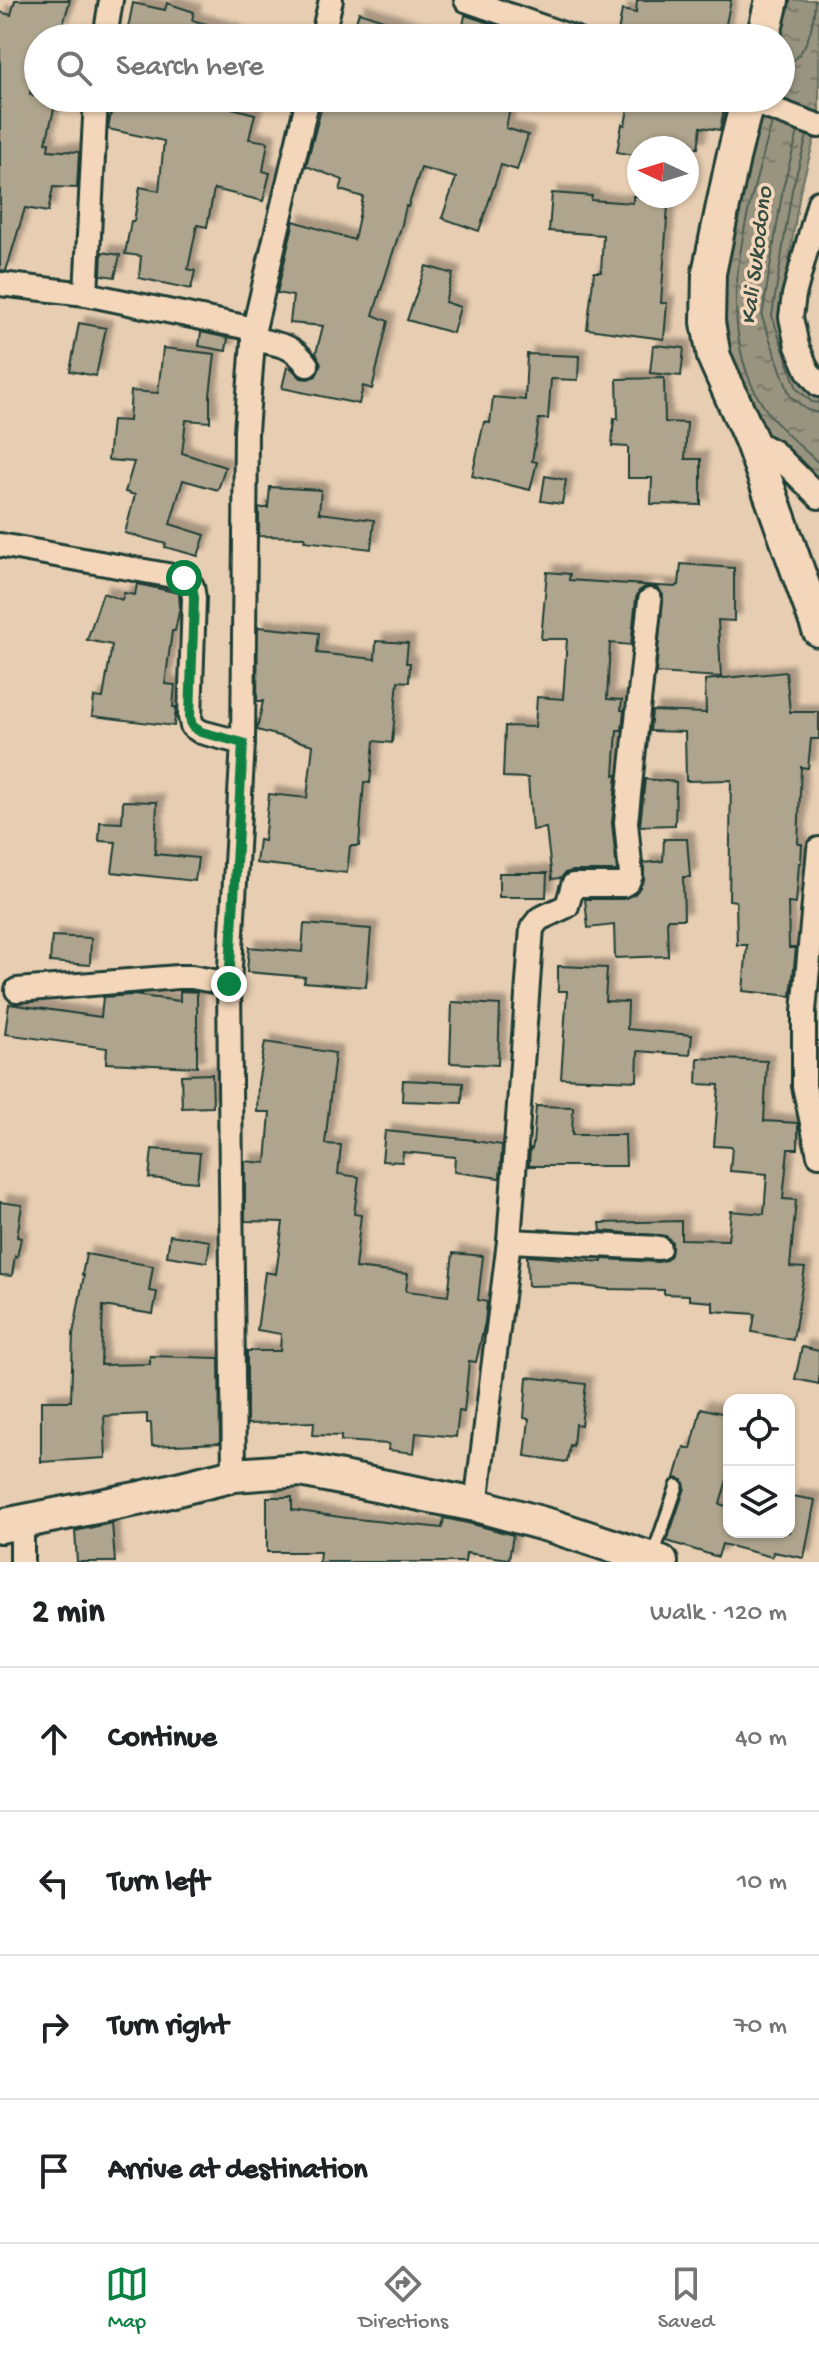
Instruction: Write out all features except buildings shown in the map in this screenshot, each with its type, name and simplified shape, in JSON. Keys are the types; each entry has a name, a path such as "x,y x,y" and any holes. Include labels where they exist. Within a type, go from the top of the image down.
{"street":[{"path":"107,24 111,0"},
{"path":"325,24 331,0"},
{"path":"466,0 534,24"},
{"path":"766,24 772,0"},
{"path":"86,294 95,112"},
{"path":"234,1475 229,984 243,743 246,431 254,334 305,112"},
{"path":"746,112 709,273 708,322 714,357 751,440 819,630"},
{"path":"781,112 819,126"},
{"path":"819,202 811,268 794,295 791,317 797,346 808,371 819,385"},
{"path":"0,284 86,294 254,334 285,345 300,354 307,365"},
{"path":"751,440 774,452 819,497"},
{"path":"0,545 184,578 192,586 194,598 192,726 201,732 243,743"},
{"path":"476,1505 509,1241 532,928 539,919 567,906 573,885 623,885 631,875 626,822 650,600"},
{"path":"819,849 804,1011 804,1086 819,1155"},
{"path":"17,990 178,977 229,984"},
{"path":"509,1241 659,1248"},
{"path":"22,1562 11,1524 141,1498 234,1475 301,1470 476,1505 656,1560"}],"lane":[{"path":"656,1560 677,1486"}],"water":[{"name":"Kali Sukodono","path":"786,0 819,0 819,122 800,192 780,316 805,386 819,397 819,487 768,442 730,380 718,295 757,112 795,112 795,24 780,24"}],"route":[{"path":"184,578 192,586 194,598 192,726 201,732 243,743 229,984"}]}
